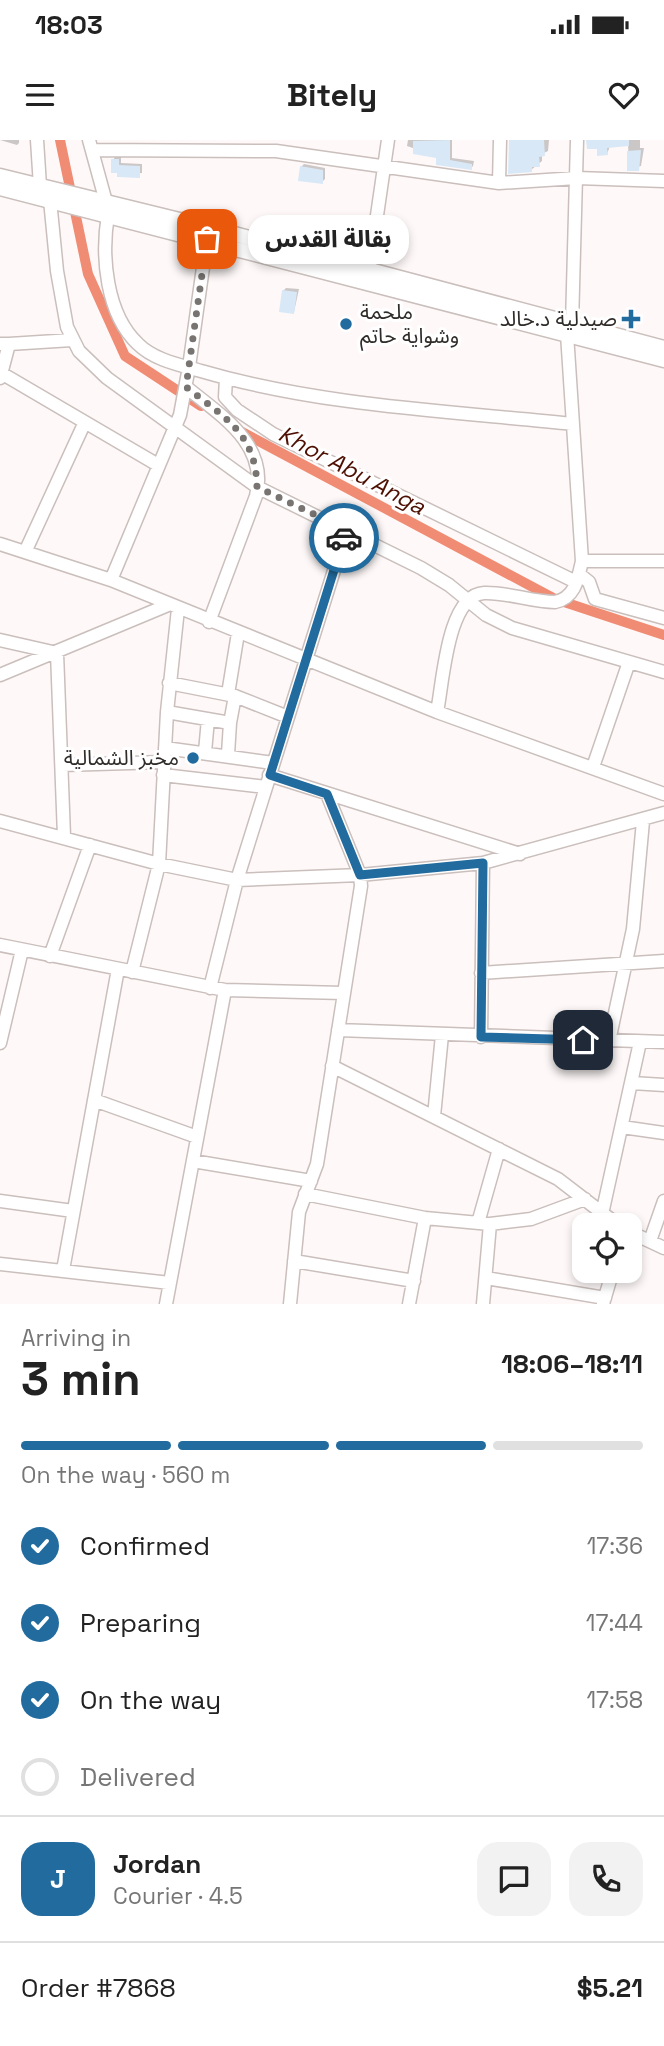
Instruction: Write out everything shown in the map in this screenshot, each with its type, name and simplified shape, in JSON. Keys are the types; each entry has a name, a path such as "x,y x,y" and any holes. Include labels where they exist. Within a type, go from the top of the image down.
{"main road":[{"path":"0,176 50,195"},
{"path":"0,188 50,195 369,270 570,329"},
{"path":"102,207 207,239 616,341 664,348"},
{"path":"616,341 664,360"}],"street":[{"path":"37,140 50,195 61,301 72,340 87,360 107,379 257,487 347,530 441,580 481,612 512,628 664,672"},
{"path":"369,270 388,140"},
{"path":"499,183 500,140"},
{"path":"437,712 455,619 466,600 486,593 555,602 568,597 582,561 570,329 577,140"},
{"path":"573,424 318,397 226,378 166,360 141,347 120,317 112,298 102,207 91,145 276,150 499,183 577,177 664,181"},
{"path":"111,580 175,428 190,367 207,239"},
{"path":"72,340 5,344 1,375 158,465"},
{"path":"226,378 225,397 237,410 273,434 589,582 596,599 664,618"},
{"path":"186,387 246,439 254,459 257,487 209,622"},
{"path":"26,550 85,424"},
{"path":"210,988 237,880 347,530"},
{"path":"0,544 26,550 111,580 209,622 437,712 664,794"},
{"path":"582,561 664,561"},
{"path":"0,675 173,607"},
{"path":"132,972 159,864 173,607"},
{"path":"228,754 238,633"},
{"path":"0,640 57,653"},
{"path":"57,653 64,836"},
{"path":"593,767 629,662"},
{"path":"169,683 232,695 288,717"},
{"path":"167,712 230,723"},
{"path":"205,752 208,719"},
{"path":"164,748 228,754 270,775 522,854"},
{"path":"62,765 270,775"},
{"path":"290,1304 299,1212 317,1164 359,895 360,875 327,794"},
{"path":"0,821 64,836 159,864 237,880 360,875 483,863 643,821 664,813"},
{"path":"609,1041 635,916 643,821"},
{"path":"50,956 90,845"},
{"path":"481,1037 483,863"},
{"path":"0,945 210,988 343,993"},
{"path":"0,1043 22,950"},
{"path":"481,973 664,961"},
{"path":"63,1270 118,969"},
{"path":"166,1304 225,990"},
{"path":"338,1030 664,1042"},
{"path":"434,1115 442,1035"},
{"path":"602,1213 640,1042"},
{"path":"332,1066 558,1179 601,1213"},
{"path":"632,1083 664,1085"},
{"path":"94,1100 197,1138"},
{"path":"622,1127 664,1133"},
{"path":"483,1304 486,1278 484,1224 499,1149"},
{"path":"193,1161 311,1181"},
{"path":"305,1194 425,1218 484,1224 531,1219 585,1199"},
{"path":"650,1241 664,1200"},
{"path":"0,1201 73,1211"},
{"path":"409,1304 425,1218"},
{"path":"642,1237 664,1248"},
{"path":"294,1261 414,1281"},
{"path":"0,1264 170,1283"},
{"path":"486,1278 604,1301 609,1283"}],"building":[{"path":"450,140 450,160 472,164 472,170 436,165 436,158 413,154 413,141"},
{"path":"509,140 544,140 545,156 539,157 540,167 532,167 532,172 508,174"},
{"path":"586,140 629,140 629,146 607,148 608,155 597,156 597,149 587,149"},
{"path":"641,150 639,171 627,171 627,151"},
{"path":"111,159 119,159 119,165 140,166 140,178 117,177 117,173 111,173"},
{"path":"300,166 323,170 323,184 298,181"},
{"path":"282,290 297,292 294,314 279,312"}],"waterway":[{"name":"Khor Abu Anga","path":"60,140 88,274 125,356 201,406"},
{"name":"Khor Abu Anga","path":"240,431 555,599 664,635"}],"way so far":[{"path":"207,239 186,387 232,424 246,439 254,459 257,487 347,530 344,538"}],"place":[{"name":"بقالة القدس","path":"207,239"},
{"name":"صيدلية د.خالد","path":"631,319"},
{"name":"ملحمة وشواية حاتم","path":"346,324"},
{"name":"مخبز الشمالية","path":"193,758"}],"route":[{"path":"344,538 270,775 327,794 360,875 483,863 481,1037 583,1040"}]}
